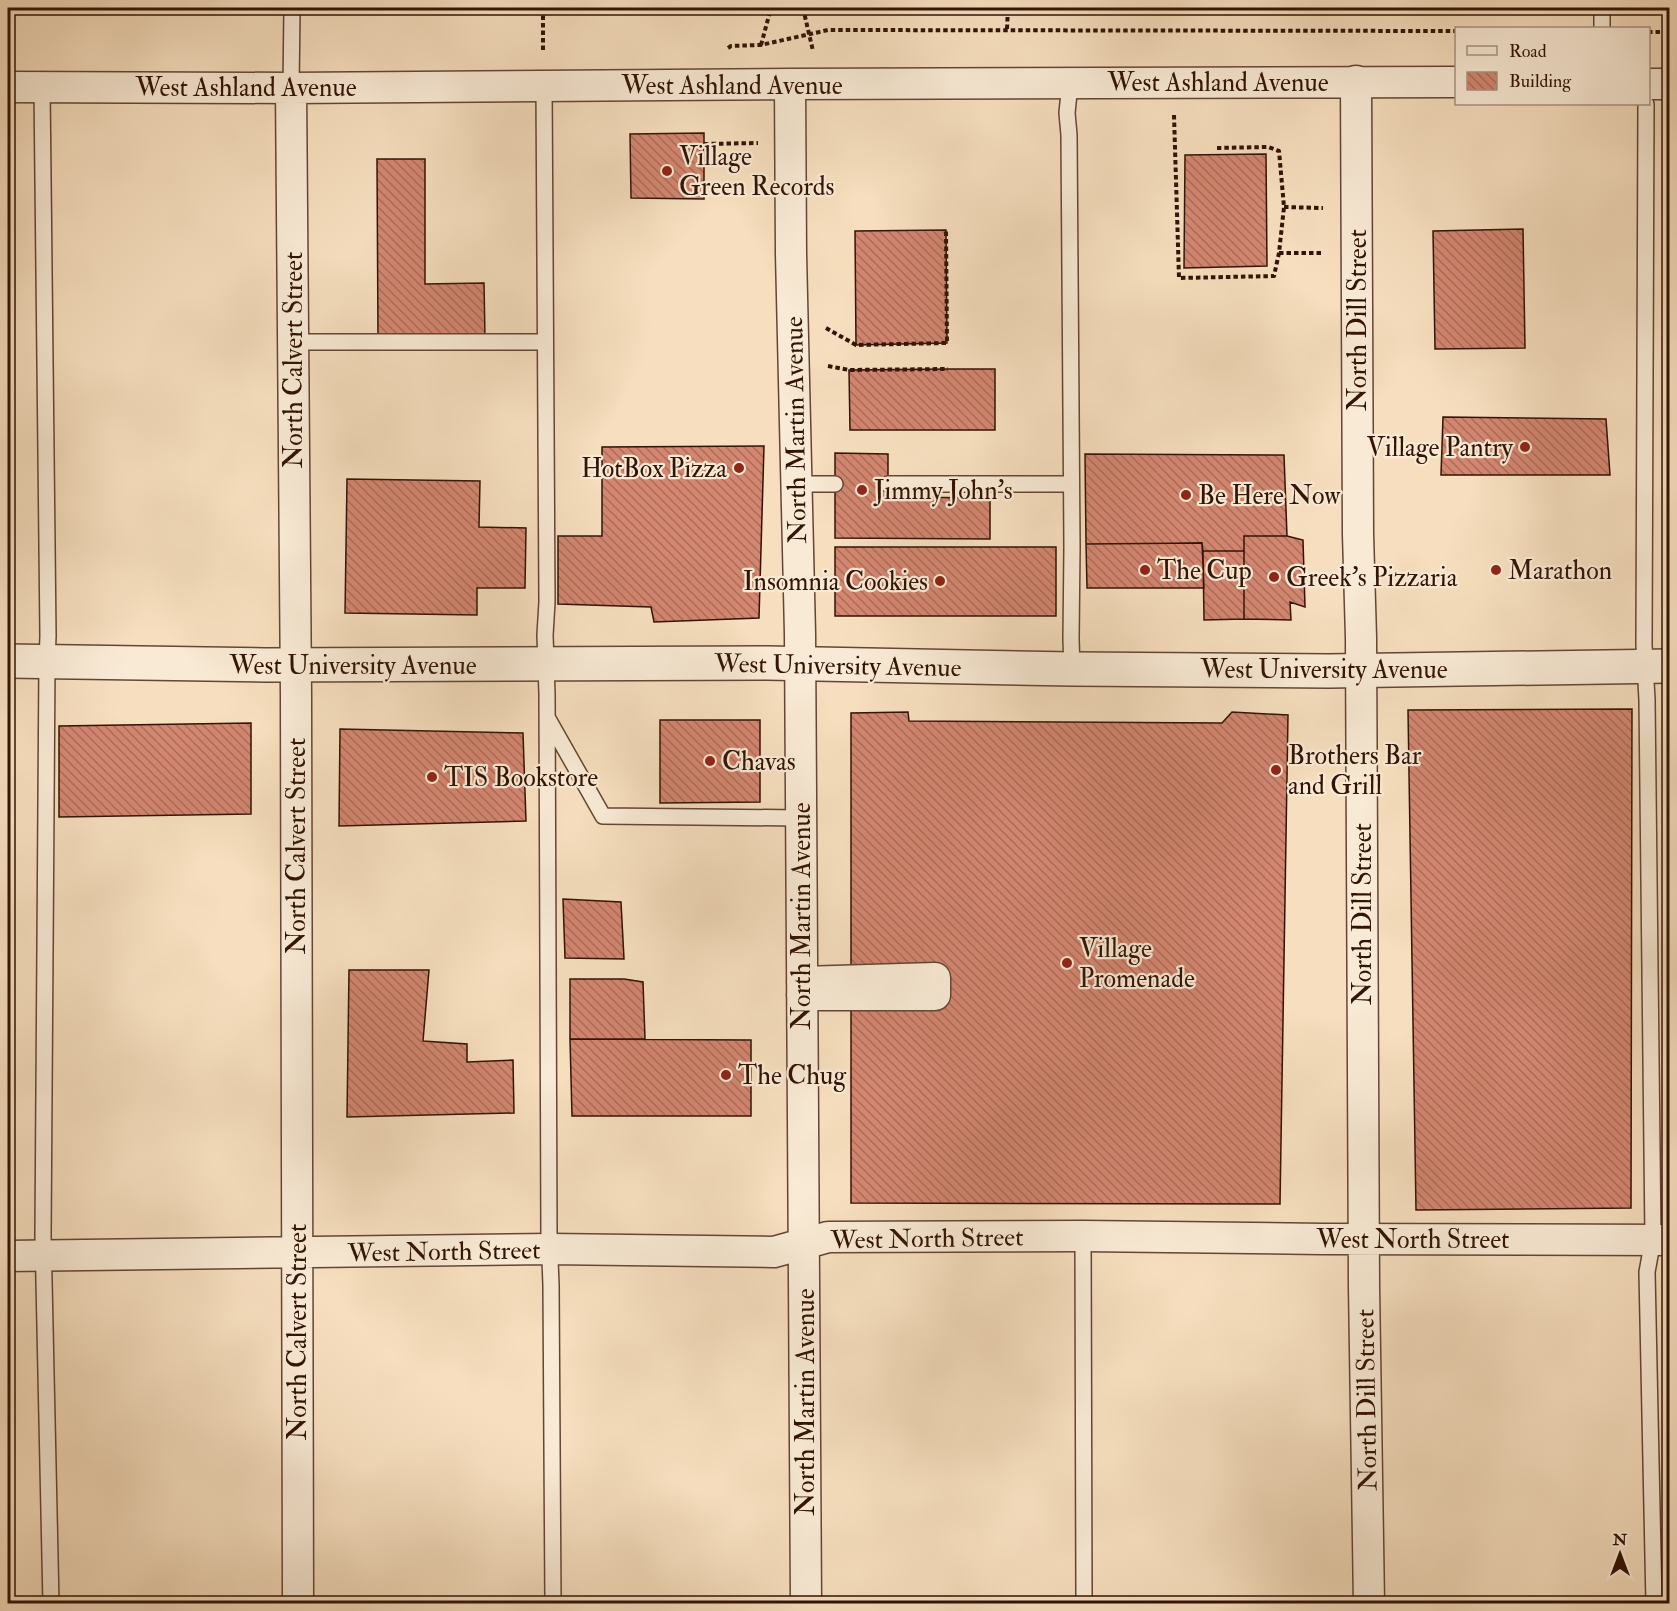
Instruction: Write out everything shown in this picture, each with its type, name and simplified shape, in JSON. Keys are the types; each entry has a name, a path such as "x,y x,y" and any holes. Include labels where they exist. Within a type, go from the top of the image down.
{"street":[{"name":"West Ashland Avenue","path":"8,87 291,88 543,71 790,84 1455,82"},
{"name":"North Dill Street","path":"1356,81 1364,1239 1369,1604"},
{"name":"North Martin Avenue","path":"790,84 791,265 800,634 806,1604"},
{"path":"1650,84 1670,84"},
{"name":"North Calvert Street","path":"291,88 298,1604"},
{"name":"West University Avenue","path":"8,661 265,665 799,664 1329,671 1657,666"},
{"name":"West North Street","path":"8,1256 550,1249 774,1252 828,1237 1661,1239"}],"lane":[{"path":"291,88 292,8"},
{"path":"1602,8 1602,27"},
{"path":"543,71 553,1604"},
{"path":"1070,83 1067,113 1069,135 1072,669"},
{"path":"42,88 48,575 43,1224 51,1604"},
{"path":"1646,105 1657,666 1647,700 1661,1239 1647,1272 1654,1604"},
{"path":"293,342 545,342"},
{"path":"796,483 836,483"},
{"path":"888,483 1071,483"},
{"path":"547,717 603,816 800,818"},
{"path":"1083,1236 1084,1604"}],"path":[{"path":"543,8 543,71"},
{"path":"771,8 761,45 828,30 1455,31"},
{"path":"803,8 815,59"},
{"path":"1007,29 1008,8"},
{"path":"1650,32 1670,32"},
{"path":"1174,113 1179,278 1275,276 1284,207 1279,151 1268,147 1217,148"},
{"path":"704,144 765,143"},
{"path":"1284,207 1327,208"},
{"path":"825,327 856,345 947,344 946,230"},
{"path":"1279,253 1327,253"},
{"path":"824,366 849,369 948,369"}],"building":[{"name":"Village Green Records","path":"704,133 704,199 631,198 630,134"},
{"path":"1266,154 1267,266 1184,268 1185,155"},
{"path":"377,159 425,159 425,284 484,283 485,337 378,337"},
{"path":"1523,229 1525,348 1435,349 1433,231"},
{"path":"946,230 947,343 856,345 855,231"},
{"path":"995,369 995,430 850,430 849,370"},
{"name":"Village Pantry","path":"1443,417 1606,419 1610,475 1441,475"},
{"path":"764,446 759,618 654,622 651,607 558,604 558,536 602,536 602,447"},
{"name":"Jimmy John's","path":"835,453 888,454 888,497 990,498 990,539 835,538"},
{"name":"Be Here Now","path":"1085,454 1284,455 1287,536 1244,536 1244,551 1203,551 1202,543 1086,544"},
{"path":"347,479 480,481 479,527 526,528 525,588 477,588 477,615 345,613"},
{"name":"Greek's Pizzaria","path":"1244,536 1287,536 1303,540 1305,607 1290,602 1291,620 1244,619"},
{"name":"The Cup","path":"1202,543 1204,588 1087,588 1086,544"},
{"path":"835,547 1056,547 1056,616 835,616"},
{"path":"1203,551 1244,551 1244,619 1204,620"},
{"path":"1632,709 1631,1208 1416,1210 1408,710"},
{"name":"Village Promenade","path":"908,712 909,721 1222,723 1232,712 1288,715 1280,1204 851,1203 851,713"},
{"name":"Chavas","path":"660,720 760,720 760,802 660,803"},
{"path":"251,723 251,814 59,817 59,726"},
{"name":"TIS Bookstore","path":"340,729 523,733 526,821 339,826"},
{"path":"563,899 621,902 624,959 565,958"},
{"path":"349,970 429,970 423,1041 467,1044 467,1062 513,1060 514,1113 347,1117"},
{"path":"570,979 624,979 643,982 645,1039 570,1039"},
{"path":"8,981 11,981 12,1024 8,1024"},
{"path":"570,1039 751,1040 751,1116 572,1116"}],"place":[{"name":"Village Green Records","path":"667,171"},
{"name":"Village Pantry","path":"1525,447"},
{"name":"HotBox Pizza","path":"739,468"},
{"name":"Jimmy John's","path":"862,490"},
{"name":"Be Here Now","path":"1186,495"},
{"name":"The Cup","path":"1145,570"},
{"name":"Marathon","path":"1496,570"},
{"name":"Greek's Pizzaria","path":"1274,577"},
{"name":"Insomnia Cookies","path":"940,581"},
{"name":"Chavas","path":"710,761"},
{"name":"Brothers Bar and Grill","path":"1276,770"},
{"name":"TIS Bookstore","path":"432,777"},
{"name":"Village Promenade","path":"1067,963"},
{"name":"The Chug","path":"726,1075"}]}
